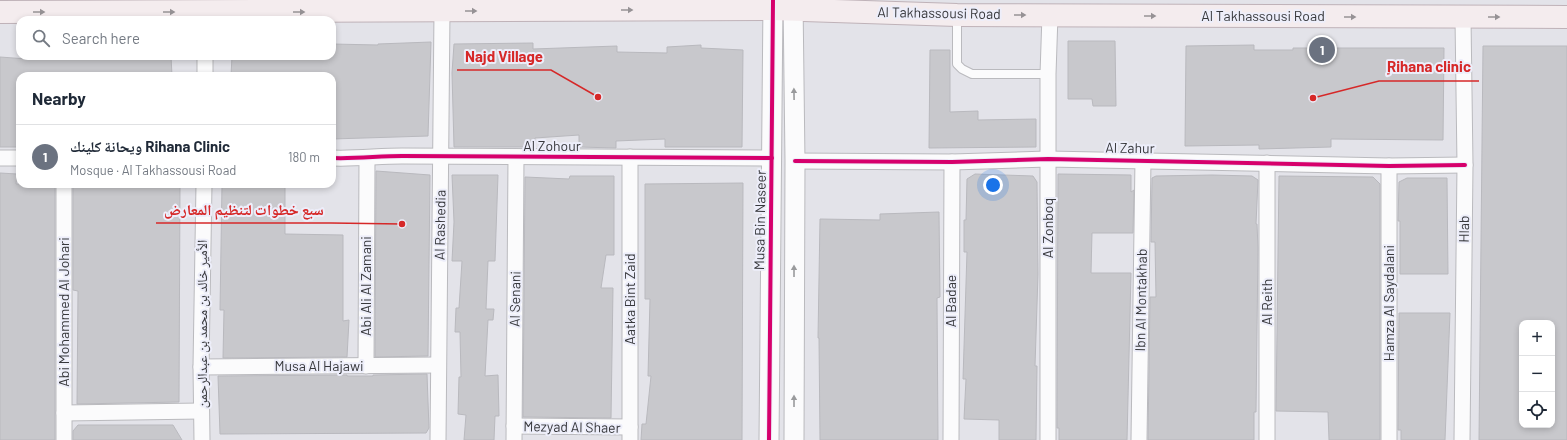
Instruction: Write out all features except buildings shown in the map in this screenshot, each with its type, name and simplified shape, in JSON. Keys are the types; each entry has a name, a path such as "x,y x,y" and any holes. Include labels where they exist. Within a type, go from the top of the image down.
{"main road":[{"path":"721,9 745,0"},
{"path":"829,0 854,11"},
{"name":"Al Takhassousi Road","path":"0,12 206,16 442,11 721,9 783,4 854,11 957,15 1463,18 1567,17"}],"street":[{"name":"Musa Bin Naseer","path":"769,440 773,37 783,4"},
{"path":"783,4 793,38"},
{"name":"Al Rashedia","path":"438,440 437,365 442,11"},
{"name":"Al Zonboq","path":"1048,440 1048,74 1050,15"},
{"name":"Hlab","path":"1462,440 1465,165 1463,18"},
{"path":"773,37 778,25 785,22 790,23 793,38 795,161 794,440"},
{"path":"205,60 205,72"},
{"name":"Al Zohour","path":"336,158 367,159 375,156 772,158"},
{"name":"Al Senani","path":"514,433 516,157"},
{"name":"Aatka Bint Zaid","path":"630,157 630,434"},
{"path":"0,158 16,158"},
{"name":"Abi Ali Al Zamani","path":"366,366 367,159"},
{"name":"Al Zahur","path":"795,161 952,162 1048,159 1143,159 1389,166 1465,165"},
{"name":"Ibn Al Montakhab","path":"1139,440 1143,159"},
{"name":"Al Badae","path":"951,440 952,162"},
{"name":"Al Reith","path":"1267,163 1267,440"},
{"name":"Hamza Al Saydalani","path":"1389,166 1389,440"},
{"name":"Abi Mohammed Al Johari","path":"64,188 64,440"},
{"name":"الأمير خالد بن محمد بن عبدالرحمن","path":"202,440 201,367 204,188"},
{"name":"Musa Al Hajawi","path":"201,367 437,365"},
{"path":"64,413 201,411"},
{"name":"Mezyad Al Shaer","path":"514,433 630,434"}],"lane":[{"path":"957,15 957,64 962,69 972,74 1048,74"}],"cycle path":[{"path":"769,440 773,0"},
{"path":"336,158 402,156 772,158"},
{"path":"795,161 952,162 1048,159 1389,166 1465,165"}],"place":[{"name":"ويحانة كلينك Rihana Clinic","path":"1322,50"},
{"name":"Najd Village","path":"598,97"},
{"name":"ٍRihana clinic","path":"1313,98"},
{"name":"سبع خطوات لتنظيم المعارض","path":"402,224"}]}
